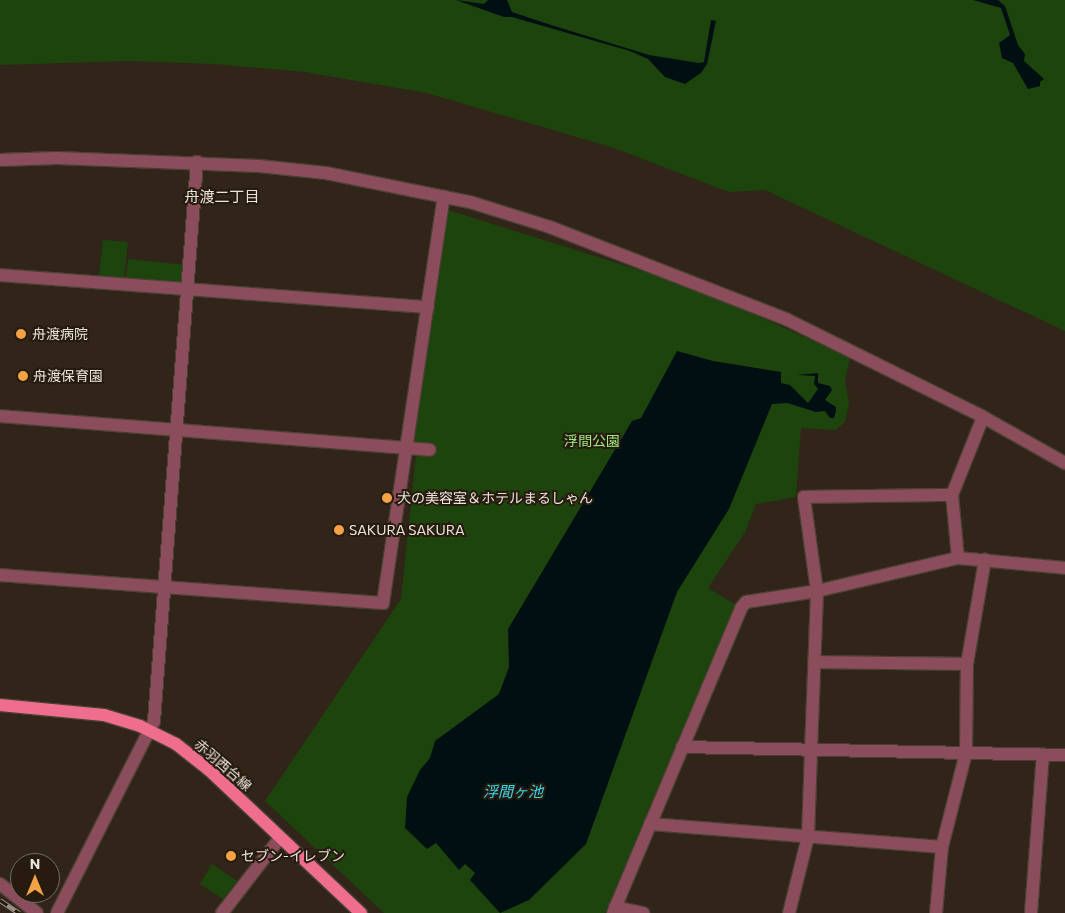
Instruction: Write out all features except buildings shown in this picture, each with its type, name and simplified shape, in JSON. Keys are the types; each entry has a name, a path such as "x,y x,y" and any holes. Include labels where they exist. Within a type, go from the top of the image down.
{"main road":[{"name":"赤羽西台線","path":"0,704 104,714 151,731 199,761 361,913"}],"street":[{"path":"0,160 57,158 197,162 326,173 444,197 550,228 786,319 983,417 1065,463"},
{"path":"57,913 151,731 177,430 197,162"},
{"path":"0,575 383,603 444,197"},
{"path":"0,275 428,308"},
{"path":"0,416 430,450"},
{"path":"958,558 952,495 983,417"},
{"path":"789,913 808,837 817,591 804,497 952,495"},
{"path":"642,913 614,910 741,608 746,602 817,591 958,558 1065,568"},
{"path":"936,913 942,847 966,753 967,664 986,560"},
{"path":"814,662 967,664"},
{"path":"682,746 1065,755"},
{"path":"1031,913 1043,754"},
{"path":"650,824 942,847"},
{"path":"222,913 280,838"},
{"path":"0,884 38,913"}],"green space":[{"path":"0,0 1065,0 1065,331 765,190 729,192 614,148 427,93 305,72 215,64 129,61 0,65"},
{"name":"浮間公園","path":"448,210 690,286 850,357 845,381 849,403 845,422 835,430 801,428 796,497 756,504 745,532 708,588 736,605 605,913 384,913 265,801 401,599 416,455 415,436"},
{"path":"103,240 128,242 124,278 99,276"},
{"path":"128,259 186,265 185,283 126,278"},
{"path":"212,864 237,881 223,899 200,884"}],"water":[{"path":"456,0 484,4 488,0 507,0 512,12 548,24 649,55 699,63 704,62 711,20 716,21 707,64 701,73 685,84 665,77 648,59 630,51 512,17 504,17"},
{"path":"973,0 998,0 1005,6 1018,45 1025,54 1024,61 1044,79 1040,82 1040,86 1028,89 1013,63 1002,58 999,43 1010,35 1001,8"},
{"name":"浮間ヶ池","path":"677,351 713,361 781,372 781,383 790,385 808,403 818,389 814,384 815,376 797,375 818,373 818,383 830,386 832,390 825,400 836,407 834,418 830,418 825,411 816,412 787,403 772,404 729,509 677,592 586,844 529,900 500,913 470,880 475,873 465,864 459,870 436,843 427,849 405,828 407,797 420,770 430,758 435,741 499,694 509,667 508,629 632,421 641,418"}],"railway":[{"path":"0,900 19,913"}],"place":[{"name":"舟渡病院","path":"21,334"},
{"name":"舟渡保育園","path":"23,376"},
{"name":"犬の美容室＆ホテルまるしゃん","path":"387,498"},
{"name":"SAKURA SAKURA","path":"339,530"},
{"name":"セブン-イレブン","path":"231,856"}],"district":[{"name":"舟渡二丁目","path":"222,197"}]}
